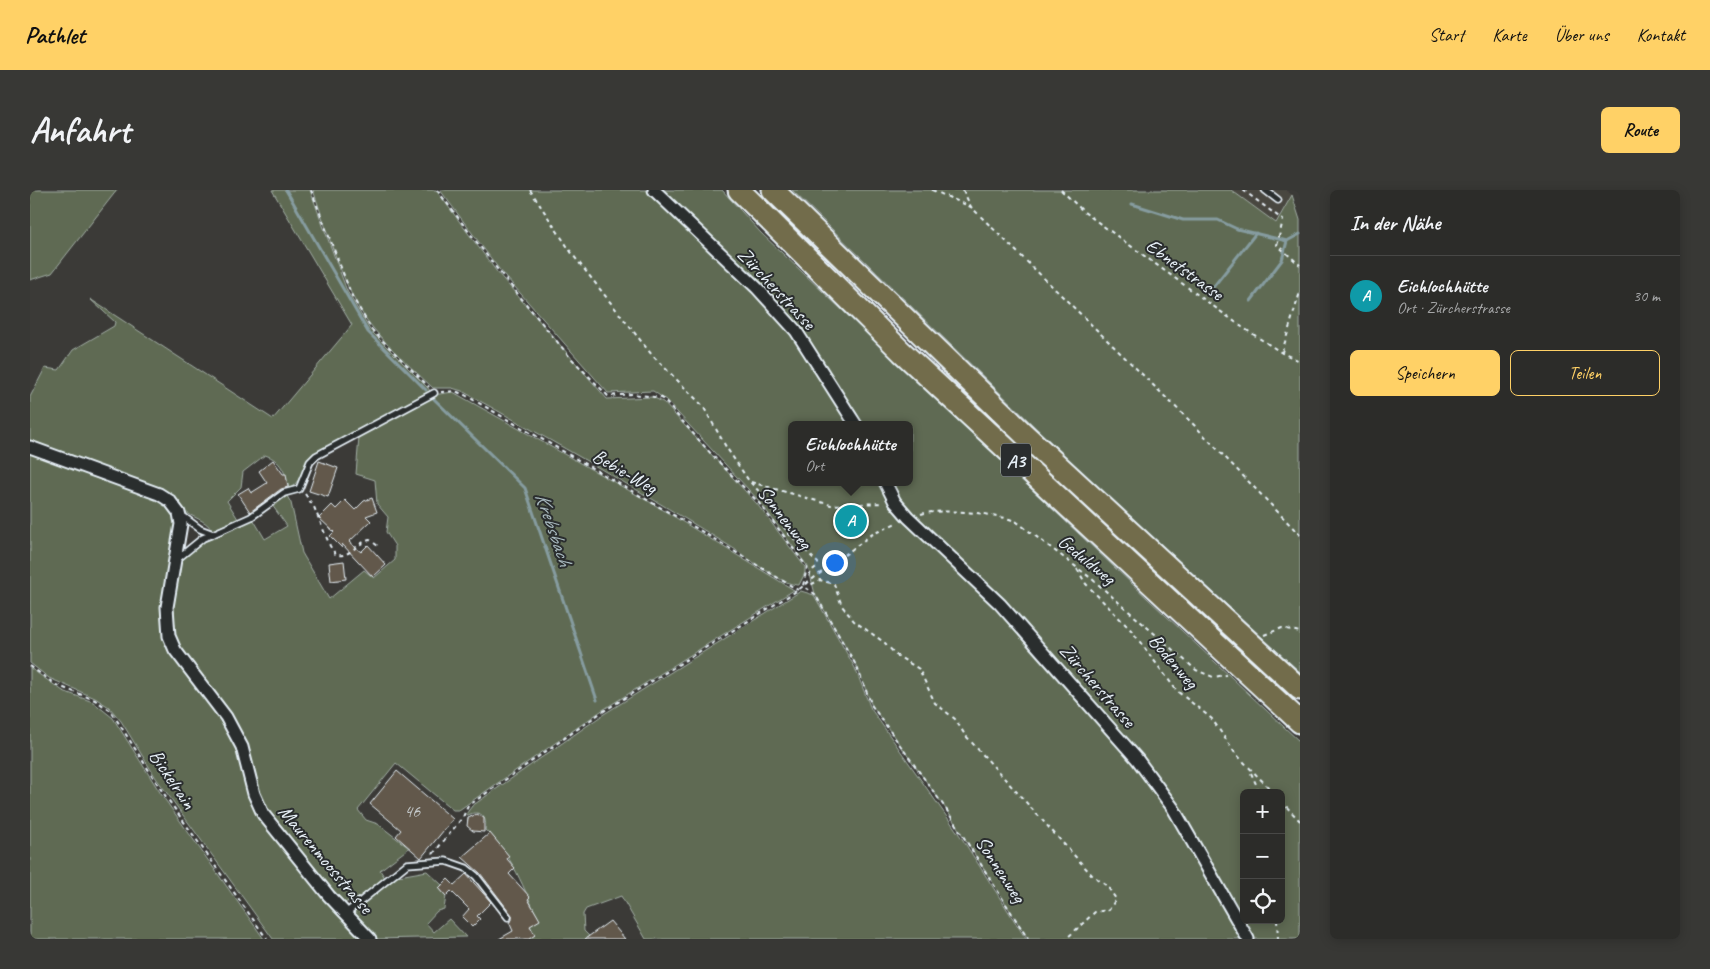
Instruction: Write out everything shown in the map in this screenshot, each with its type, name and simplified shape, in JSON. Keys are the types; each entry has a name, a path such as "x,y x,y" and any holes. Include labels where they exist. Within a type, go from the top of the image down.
{"highway":[{"name":"A3","path":"739,190 902,352 1300,722"},
{"name":"A3","path":"773,190 1024,434 1300,689"}],"street":[{"name":"Zürcherstrasse","path":"654,190 757,288 796,331 853,421"},
{"path":"30,447 144,487 170,501 179,512"},
{"name":"Zürcherstrasse","path":"887,486 896,502 908,517 1000,604 1137,759 1173,808 1248,939"},
{"name":"Maurenmoosstrasse","path":"179,512 181,524 168,607 169,636 175,650 226,718 242,747 254,794 262,814 329,896 370,939"}],"lane":[{"path":"1265,190 1278,200"},
{"path":"176,560 203,538 251,517 284,494 299,489 310,462 316,456 434,393"},
{"path":"179,512 200,529 214,534"},
{"path":"346,913 407,864 446,861 466,868 476,876 508,918"}],"path":[{"path":"312,190 345,283 372,330 434,393"},
{"name":"Sonnenweg","path":"437,190 498,270 570,356 608,396 632,394 662,398 764,510 807,567 803,586 815,594 857,667 872,706 946,809 1028,939"},
{"path":"530,190 573,255 652,355 703,406 726,447 749,481 780,513 782,524 788,533 818,563 818,566 811,571 807,583 810,585 820,580 834,584 842,606 854,621 886,643 896,655 919,669 935,702 955,719 965,735 1092,875 1107,886 1116,899 1110,910 1096,912 1066,939"},
{"path":"932,190 971,207"},
{"path":"963,190 971,207 1195,426 1300,535"},
{"name":"Ebnetstrasse","path":"1061,190 1084,212 1242,327 1282,353 1300,362"},
{"path":"1242,190 1283,220 1277,245 1300,265"},
{"path":"1282,353 1300,292"},
{"name":"Bebie-Weg","path":"434,393 455,391 465,395 691,525 798,590"},
{"path":"749,481 831,505 896,502"},
{"path":"299,489 314,507 330,546 336,554 347,554 364,541 370,540 378,546"},
{"name":"Geduldweg","path":"426,863 463,817 468,806 599,714 798,590 871,535 908,517 942,510 1006,517 1017,522 1076,566 1196,670 1213,678 1228,674"},
{"name":"Bodenweg","path":"1076,566 1086,584 1131,630 1167,680 1177,691 1212,719 1250,770 1270,789"},
{"path":"1264,635 1282,628 1300,632"},
{"name":"Bickelrain","path":"30,666 56,685 95,700 111,711 162,791 267,939"},
{"path":"1250,770 1258,789"},
{"path":"1285,805 1300,821"},
{"path":"1277,924 1278,939"}],"shaded area":[{"path":"1231,190 1286,190 1292,195 1276,223"}],"green space":[{"path":"30,190 117,190 52,273 30,280"},
{"path":"272,190 310,190 347,291 370,330 428,388 430,391 428,395 313,454 306,463 298,480 289,489 282,468 275,460 265,455 243,472 241,487 227,501 238,519 212,530 206,523 183,510 30,444 30,397 45,368 59,370 73,350 114,326 115,322 90,299 273,419 352,325"},
{"path":"313,190 436,190 497,272 607,399 652,397 663,402 757,504 805,567 805,573 799,585 776,577 669,509 462,391 452,388 433,388 387,344 363,314 345,280"},
{"path":"440,190 722,190 761,233 1300,742 1300,939 1028,939 946,809 872,706 857,667 815,594 808,567 760,502 666,400 653,391 608,393 499,269"},
{"path":"792,190 1231,190 1276,223 1292,195 1300,220 1300,672 1070,461"},
{"path":"453,392 655,505 794,590 601,711 459,810 453,810 396,763 358,810 366,820 378,824 409,848 380,870 385,878 358,898 344,903 337,899 262,807 249,760 180,654 170,627 169,614 179,561 202,542 252,517 265,539 287,526 272,505 287,496 291,503 302,553 329,599 364,570 374,578 395,560 395,546 386,532 388,517 377,504 375,480 356,474 359,437 433,395"},
{"path":"30,450 167,502 177,522 165,629 214,705 234,741 252,795 366,939 273,939 156,778 121,721 109,707 95,698 49,678 30,663"},
{"path":"801,591 814,595 855,668 871,709 961,837 1026,939 646,939 621,896 586,909 583,914 584,931 589,936 585,939 529,939 535,935 530,926 539,920 510,861 495,839 485,830 486,825 482,815 476,813 466,814 472,806 604,714"},
{"path":"30,668 63,691 93,702 113,718 161,794 264,939 30,939"},
{"path":"427,871 442,885 439,888 446,896 444,909 437,911 426,923 434,932 449,919 466,937 373,939 353,913 357,907 399,876"}],"building":[{"path":"273,460 283,474 286,474 288,487 281,489 250,512 238,494 248,488 251,493 267,483 259,471"},
{"path":"319,461 338,468 328,497 309,491"},
{"path":"372,498 377,512 366,516 371,521 349,542 361,552 368,545 386,565 373,577 342,544 342,548 330,536 334,532 319,518 332,505 336,509 345,500 355,510 364,501"},
{"path":"849,511 861,523 853,530 842,518"},
{"path":"344,561 346,579 331,581 329,563"},
{"path":"397,771 453,819 421,858 396,836 401,830 370,804"},
{"path":"477,814 484,818 484,832 473,831 467,826 468,818"},
{"path":"490,833 509,856 507,859 515,868 509,874 530,897 528,899 540,920 530,926 535,935 529,939 499,939 513,931 509,922 512,920 512,915 480,873 462,857"},
{"path":"466,874 491,902 477,916 480,919 472,927 462,917 469,909 451,891 446,896 439,888 448,879 454,885"},
{"path":"610,921 625,939 585,939"}],"waterway":[{"name":"Krebsbach","path":"286,190 368,332 426,390"},
{"path":"1132,204 1183,220 1218,220 1237,229 1287,241 1300,234"},
{"path":"1210,291 1256,233"},
{"path":"1251,301 1282,260 1287,241"},
{"name":"Krebsbach","path":"434,399 525,488 597,700"}],"place":[{"name":"Eichlochhütte","path":"851,521"}]}
